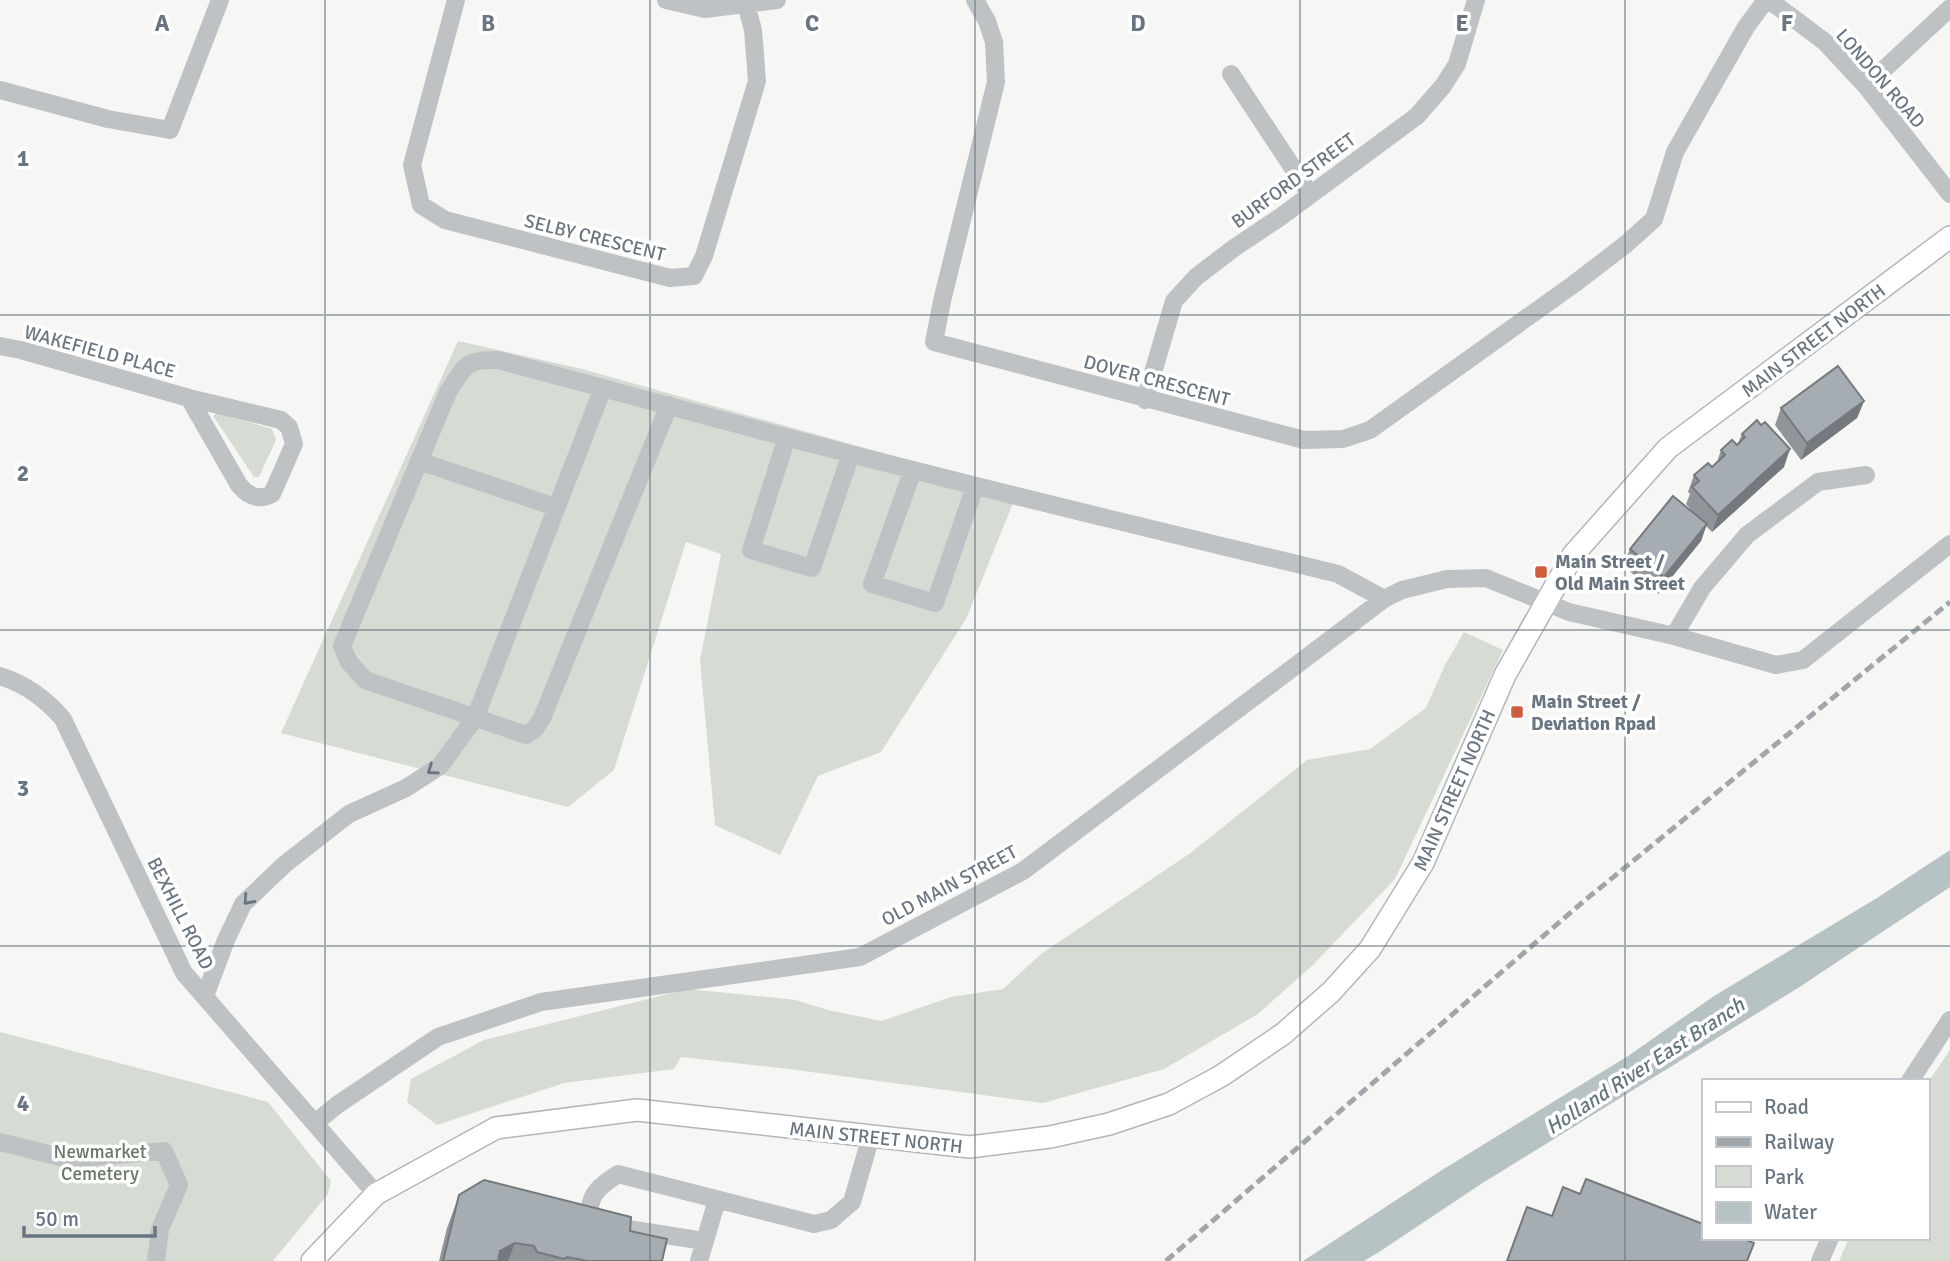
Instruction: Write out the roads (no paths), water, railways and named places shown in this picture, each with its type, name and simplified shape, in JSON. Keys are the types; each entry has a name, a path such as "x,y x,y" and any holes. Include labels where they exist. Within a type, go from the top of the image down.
{"main road":[{"name":"MAIN STREET NORTH","path":"312,1261 376,1194 496,1128 636,1110 970,1147 1050,1137 1109,1124 1169,1104 1221,1076 1283,1034 1331,992 1370,949 1423,863 1505,675 1573,555 1668,448 1950,237"}],"street":[{"path":"0,90 108,119 170,130 220,0"},
{"name":"SELBY CRESCENT","path":"456,0 412,165 421,205 445,220 670,278 694,276 704,257 757,81 753,30 746,4"},
{"path":"666,0 705,9 778,0"},
{"name":"DOVER CRESCENT","path":"975,0 994,42 996,82 934,342 1304,440 1343,439 1370,430 1625,245 1661,223 1675,152 1746,27 1768,0"},
{"name":"BURFORD STREET","path":"1145,400 1174,301 1205,270 1417,116 1443,86 1457,64 1476,0"},
{"name":"LONDON ROAD","path":"1768,0 1825,42 1866,86 1950,194"},
{"path":"1866,86 1950,8"},
{"path":"1231,74 1310,194"},
{"name":"WAKEFIELD PLACE","path":"0,346 189,398 272,416 289,427 294,444 272,494 257,498 244,491 189,398"},
{"path":"670,405 542,718 535,729 526,735 365,680 349,662 342,646 447,392 464,368 476,359 498,360 670,405 851,454 975,486 1338,573 1384,599"},
{"path":"205,996 243,904 285,864 349,814 406,788 440,766 475,718 603,388"},
{"path":"788,437 751,550 812,568 851,454"},
{"path":"419,461 555,508"},
{"path":"913,470 872,584 935,603 975,486"},
{"path":"1674,636 1702,588 1748,535 1818,482 1866,475"},
{"name":"OLD MAIN STREET","path":"315,1123 337,1105 438,1037 541,1002 860,957 1023,871 1384,599 1402,590 1447,579 1486,578 1569,612 1674,636 1776,665 1803,660 1950,544"},
{"name":"BEXHILL ROAD","path":"0,676 32,690 48,702 63,719 184,973 376,1194"},
{"path":"1911,1079 1950,1020"},
{"path":"704,1241 590,1223 589,1210 597,1188 618,1174 814,1224 831,1220 852,1202 872,1136"},
{"path":"0,1142 68,1159 164,1151 178,1185 160,1229 156,1261"},
{"path":"699,1261 717,1200"},
{"path":"1820,1261 1829,1240"}],"water":[{"name":"Holland River East Branch","path":"1950,850 1950,887 1798,988 1481,1184 1364,1261 1303,1261 1442,1170 1628,1056 1714,996 1877,898"}],"railway":[{"path":"1166,1261 1584,901 1950,602"}],"place":[{"name":"Main Street / Old Main Street","path":"1541,572"},
{"name":"Main Street / Deviation Rpad","path":"1517,712"}],"park label":[{"name":"Newmarket Cemetery","path":"100,1162"}]}
